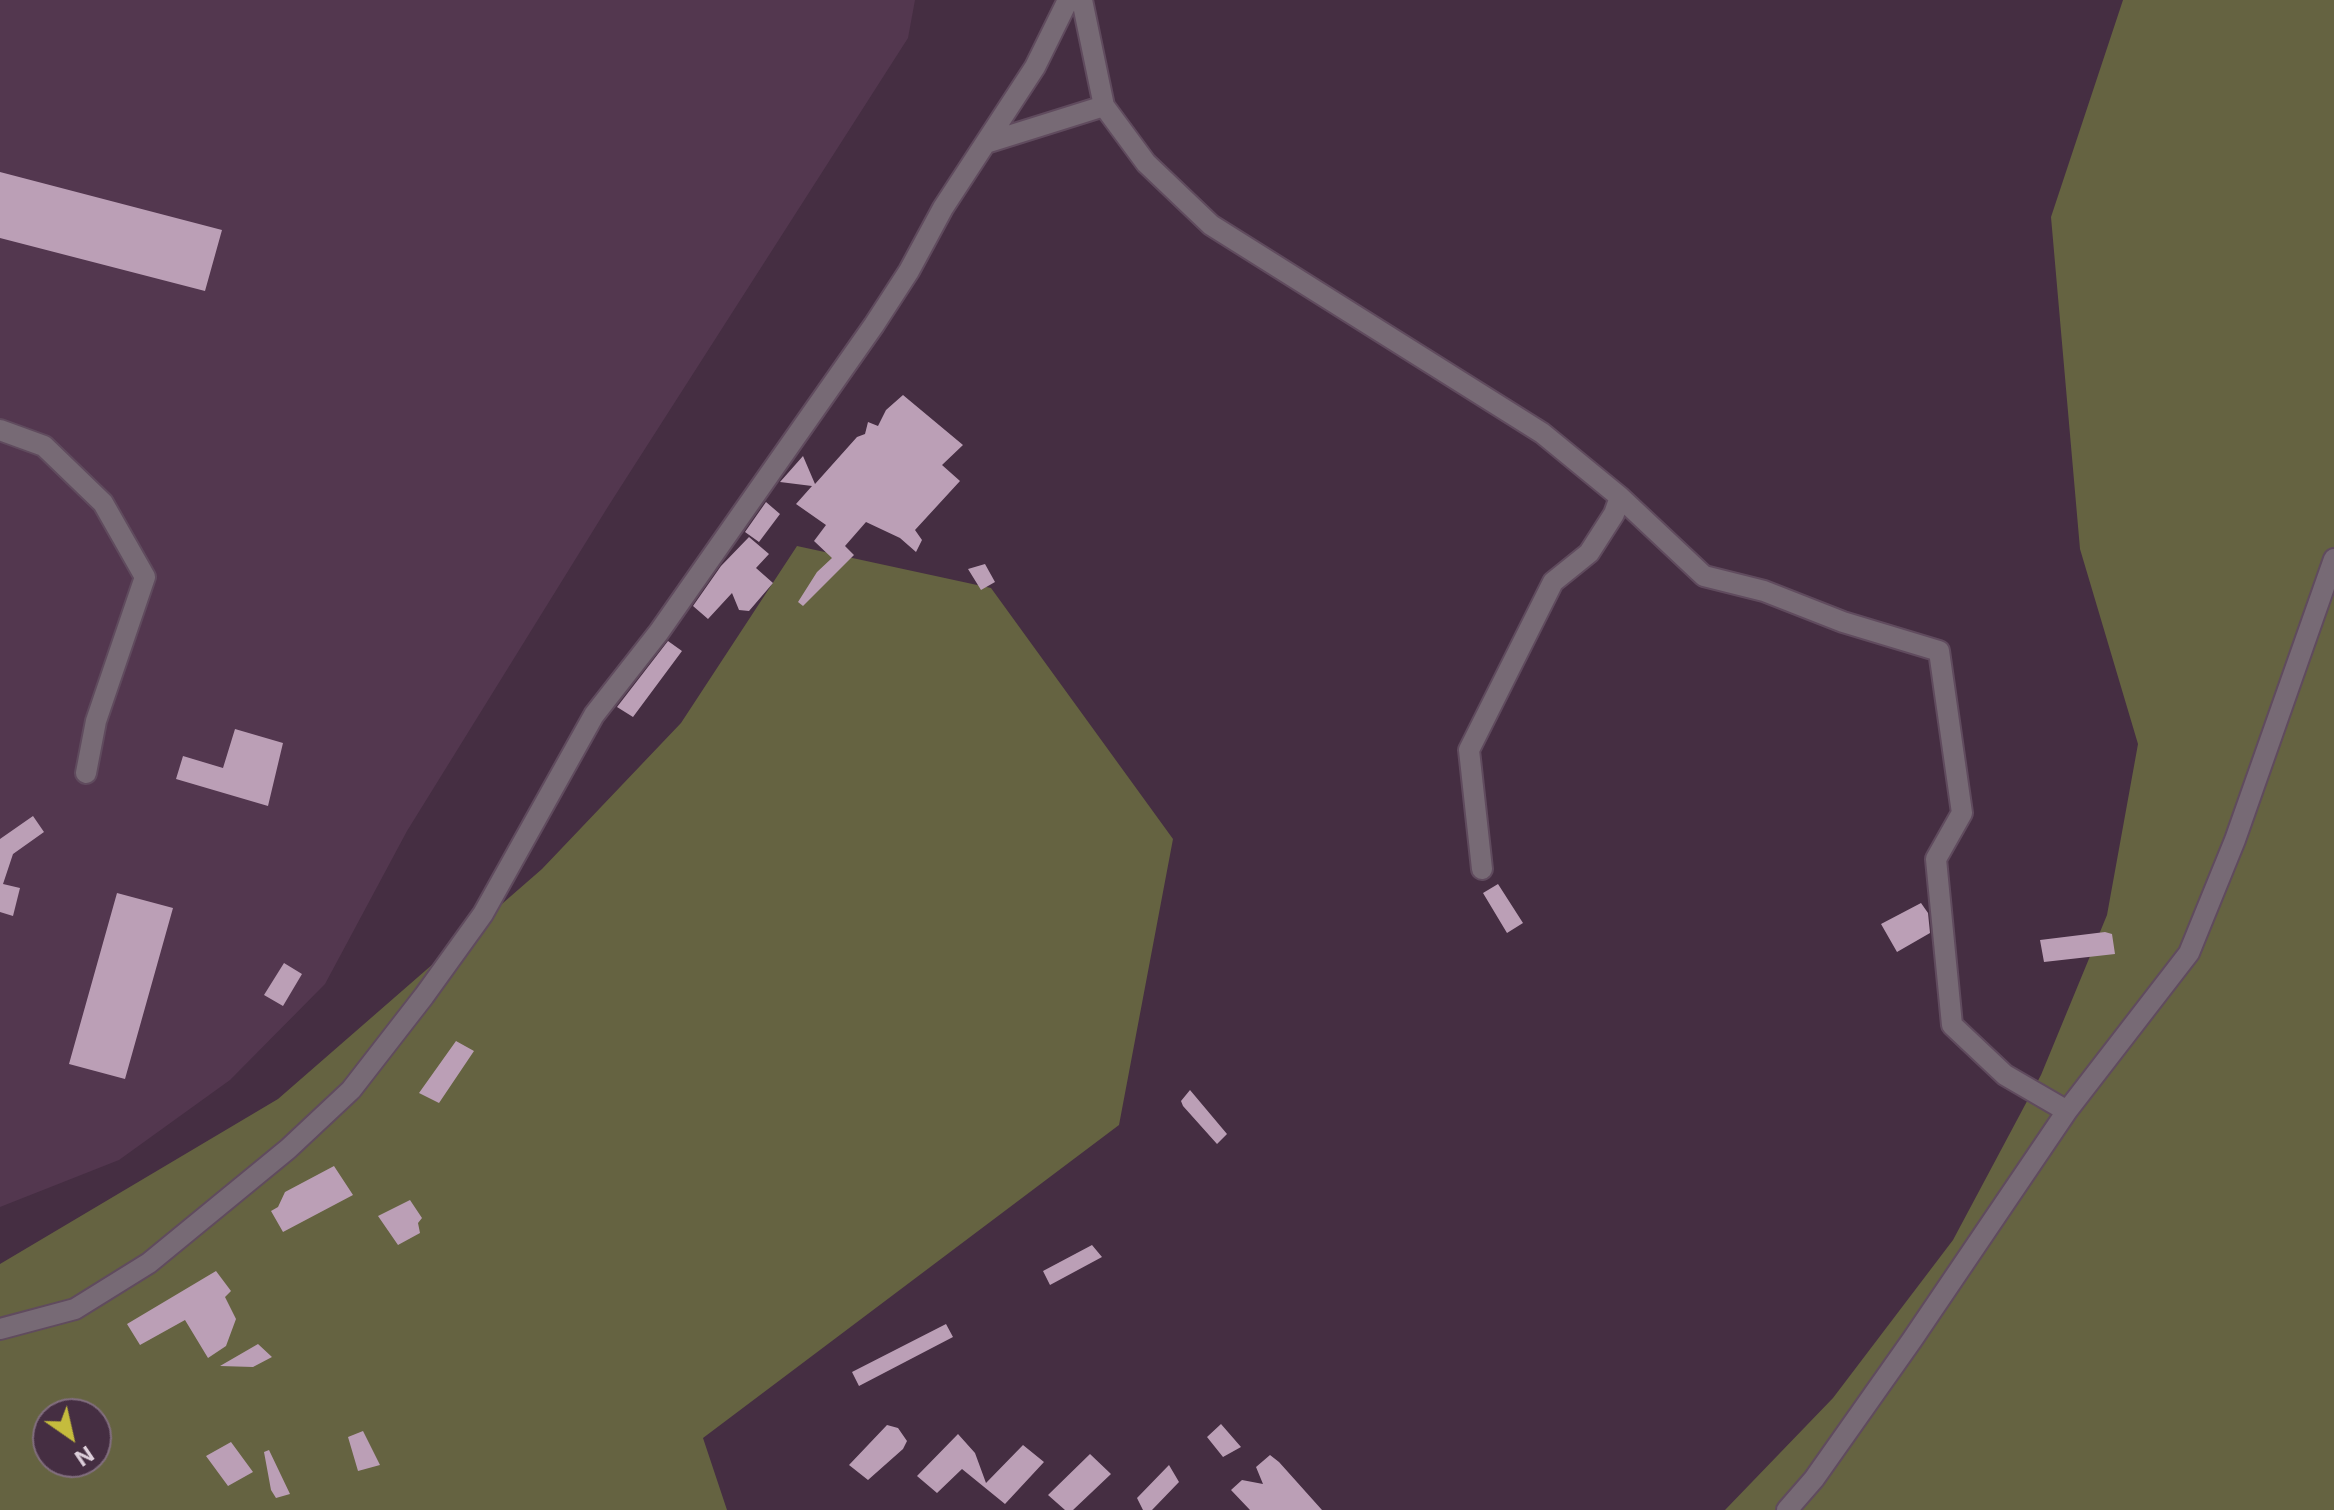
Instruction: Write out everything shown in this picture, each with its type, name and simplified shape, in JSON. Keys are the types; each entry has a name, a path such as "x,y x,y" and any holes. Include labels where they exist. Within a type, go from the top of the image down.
{"lane":[{"path":"0,1329 75,1309 149,1263 288,1149 351,1090 483,914 594,715 659,632 874,325 1035,67 1068,0"},
{"path":"1082,0 1104,106 1146,163 1211,225 1542,433 1620,497 1704,576 1764,591 1843,622 1939,651 1962,813 1936,859 1952,1025 2005,1075 2067,1111"},
{"path":"986,143 1104,106"},
{"path":"0,430 44,446 103,503 145,577 96,721 86,773"},
{"path":"1482,869 1469,750 1553,582 1589,553 1614,514 1620,497"},
{"path":"1787,1510 1814,1479 2067,1111 2189,953 2235,840 2334,559"}],"shaded area":[{"path":"0,0 915,0 908,38 609,505 407,831 325,984 230,1080 119,1160 0,1207"},
{"path":"2123,0 2334,0 2334,1510 1725,1510 1833,1398 1953,1240 2041,1075 2107,915 2138,744 2080,549 2051,217"},
{"path":"797,546 991,588 1173,839 1119,1125 703,1438 727,1510 0,1510 0,1264 278,1099 542,869 681,723"}],"building":[{"path":"0,172 222,230 205,291 0,238"},
{"path":"903,395 963,445 942,465 960,481 915,530 922,540 916,552 900,538 866,522 845,546 854,555 803,606 798,602 817,572 832,558 814,541 826,525 796,504 812,486 780,482 803,456 815,484 857,437 865,434 868,422 878,426 886,410"},
{"path":"766,502 780,514 759,542 745,532"},
{"path":"749,537 769,554 756,568 773,583 749,611 739,610 732,593 708,619 693,606 721,566"},
{"path":"985,564 995,582 981,590 968,569"},
{"path":"668,641 682,651 633,717 617,707"},
{"path":"235,729 283,743 268,806 176,779 183,756 223,768"},
{"path":"33,816 44,832 13,854 3,884 20,888 13,916 0,912 0,839"},
{"path":"1498,884 1523,923 1507,933 1483,893"},
{"path":"117,893 173,908 125,1079 69,1064"},
{"path":"1921,903 1928,913 1930,933 1897,952 1881,924"},
{"path":"2105,932 2112,934 2115,954 2044,962 2040,940"},
{"path":"284,963 302,974 283,1006 264,995"},
{"path":"456,1041 474,1051 439,1103 419,1093"},
{"path":"1190,1090 1227,1134 1217,1144 1183,1106 1181,1101"},
{"path":"334,1166 353,1195 283,1232 271,1211 278,1207 285,1192"},
{"path":"410,1200 422,1218 418,1223 420,1233 398,1245 378,1216"},
{"path":"1092,1245 1102,1257 1050,1285 1043,1271"},
{"path":"216,1271 231,1291 225,1297 236,1319 226,1346 208,1358 185,1320 140,1345 127,1324"},
{"path":"946,1324 953,1337 859,1386 852,1372"},
{"path":"258,1344 272,1357 253,1367 220,1366"},
{"path":"1221,1424 1241,1447 1223,1457 1207,1437"},
{"path":"887,1425 898,1428 907,1441 903,1449 868,1480 849,1465"},
{"path":"363,1431 380,1465 358,1471 348,1437"},
{"path":"958,1434 975,1453 986,1483 1023,1445 1044,1462 1005,1504 962,1469 937,1493 917,1476"},
{"path":"231,1442 253,1472 228,1486 206,1456"},
{"path":"269,1450 290,1494 276,1498 271,1490 264,1452"},
{"path":"1090,1454 1111,1474 1073,1510 1065,1510 1048,1495"},
{"path":"1270,1455 1322,1510 1250,1510 1231,1490 1242,1480 1263,1484 1256,1467"},
{"path":"1169,1465 1179,1482 1152,1510 1143,1510 1137,1498"}]}
